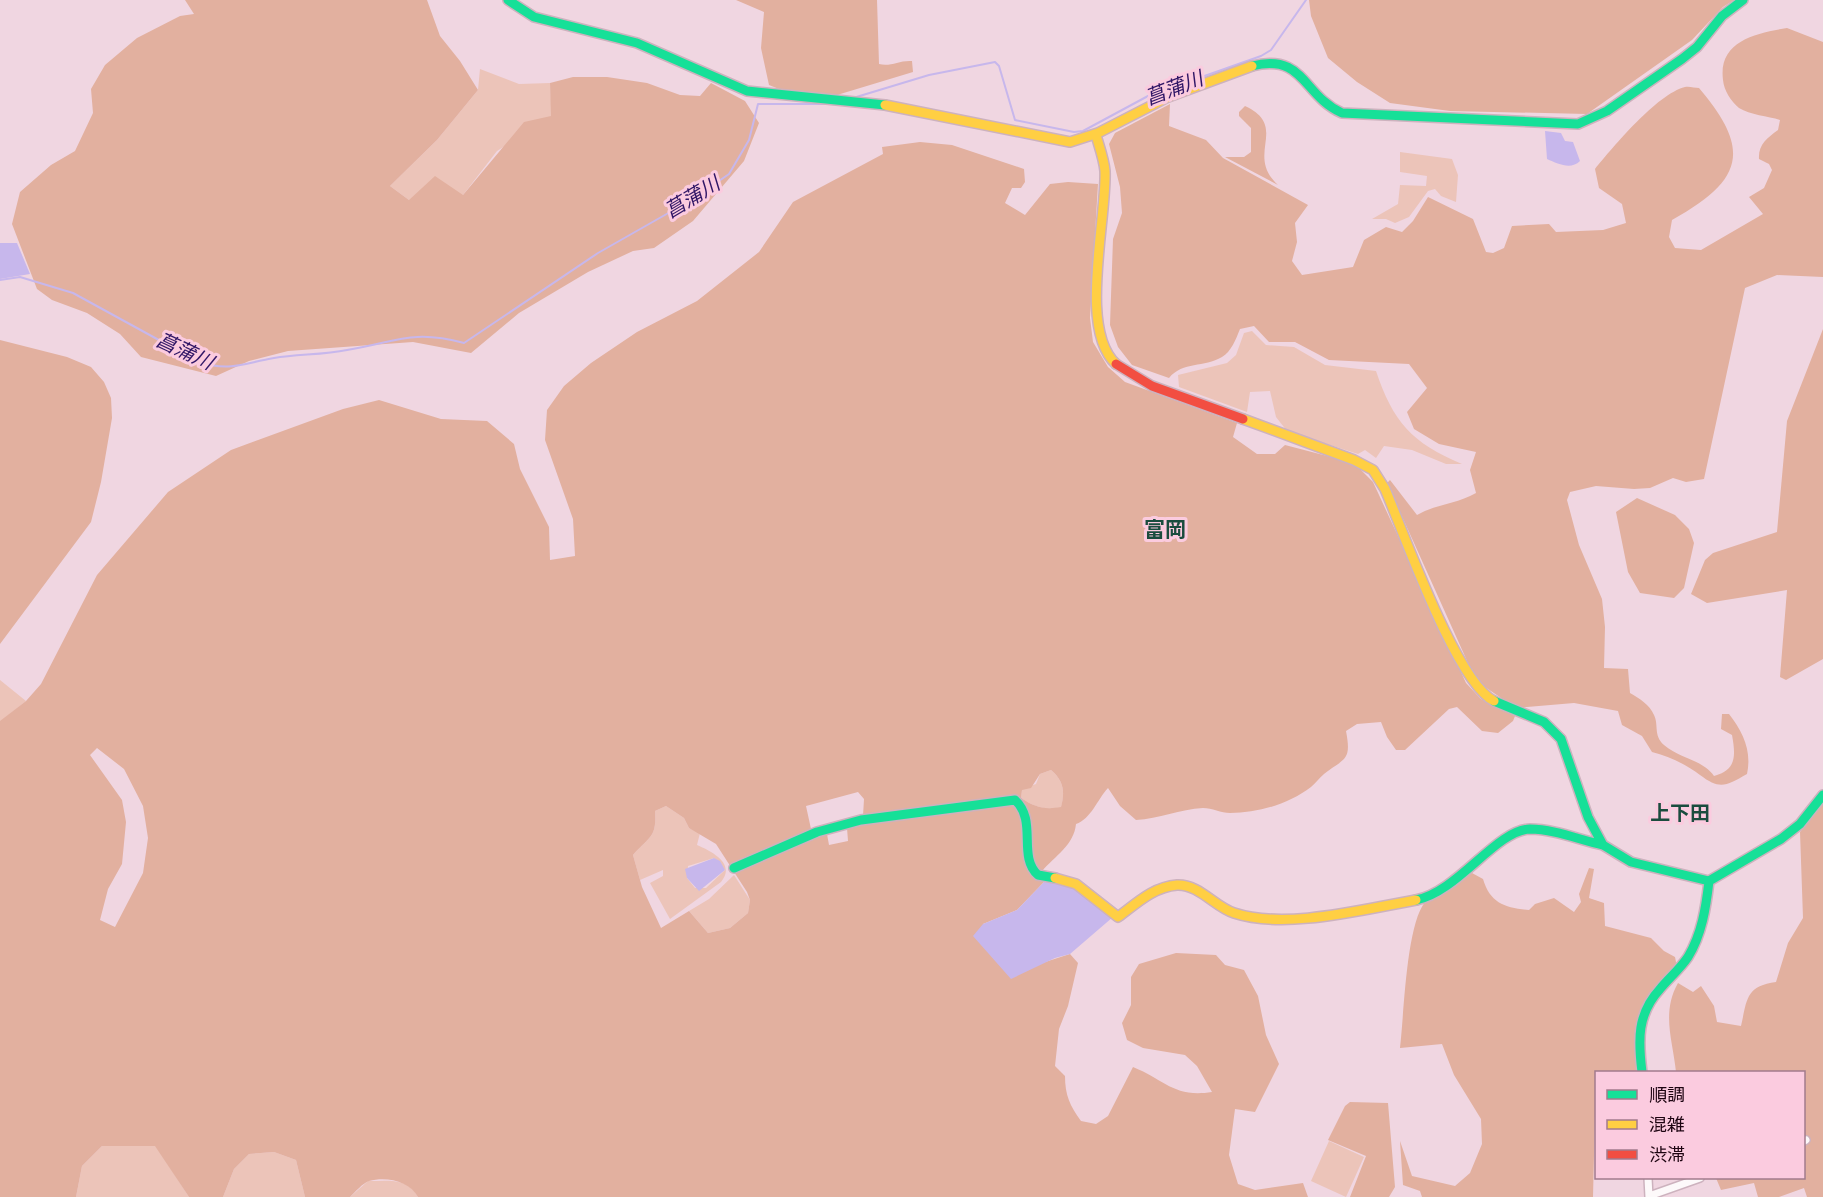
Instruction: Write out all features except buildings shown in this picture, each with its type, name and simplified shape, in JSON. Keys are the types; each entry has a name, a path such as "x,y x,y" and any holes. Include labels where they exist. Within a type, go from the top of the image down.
{"street":[{"path":"508,0 534,17 637,44 747,91 893,106 1070,142 1096,135 1138,110 1173,94 1270,61 1289,68 1328,107 1342,113 1578,124 1607,111 1682,59 1697,47 1722,16 1743,0"},
{"path":"1096,135 1105,169 1096,317 1097,330 1104,352 1127,374 1152,386 1354,459 1372,470 1385,489 1445,630 1463,664 1476,685 1491,700 1544,722 1561,739 1588,817 1603,845"},
{"path":"734,868 817,832 861,820 1015,800 1022,804 1026,812 1029,856 1034,871 1039,876 1073,882 1118,917 1155,889 1178,885 1188,886 1234,913 1290,920 1421,899 1453,883 1507,837 1527,829 1603,845 1631,862 1709,881 1781,839 1800,824 1823,795"},
{"path":"1642,1071 1640,1027 1643,1013 1683,963 1692,948 1706,906 1709,881"},
{"path":"1648,1179 1649,1196 1697,1179"}],"shaded area":[{"path":"185,0 427,0 440,36 460,61 478,90 437,140 390,186 409,200 435,176 463,195 524,122 551,116 550,83 573,77 607,77 647,83 680,95 700,96 711,83 745,101 759,123 744,161 693,221 654,248 633,251 588,272 519,313 471,353 413,342 288,351 249,361 216,376 141,357 120,334 87,313 52,300 37,289 12,224 20,192 51,165 75,151 93,113 91,89 105,65 137,38 180,16 194,14"},
{"path":"736,0 877,0 879,64 912,61 913,72 837,95 784,91 769,85 761,48 764,12"},
{"path":"1309,0 1734,0 1723,7 1692,40 1587,114 1450,111 1390,103 1357,82 1328,58 1311,16"},
{"path":"1787,28 1823,42 1823,277 1777,275 1745,288 1704,479 1686,482 1673,478 1650,488 1596,486 1570,492 1567,500 1579,545 1602,599 1605,627 1604,668 1628,669 1630,693 1644,702 1652,711 1657,734 1664,745 1703,766 1714,776 1727,770 1733,762 1732,735 1721,729 1722,714 1729,714 1745,742 1748,766 1747,774 1723,785 1707,780 1678,761 1652,752 1642,736 1622,725 1618,711 1574,703 1516,708 1482,685 1468,663 1387,483 1390,480 1417,515 1476,493 1470,470 1476,452 1439,444 1414,429 1407,412 1427,388 1409,364 1329,360 1295,342 1269,342 1254,326 1240,329 1231,349 1222,357 1208,363 1181,369 1169,378 1132,365 1118,347 1110,325 1113,239 1122,213 1120,187 1109,144 1115,133 1170,104 1169,126 1206,140 1223,158 1308,205 1295,223 1297,242 1292,261 1302,275 1353,267 1364,240 1386,227 1402,232 1413,221 1428,197 1473,219 1486,252 1493,253 1504,248 1512,226 1549,224 1556,232 1603,230 1626,223 1622,204 1599,188 1595,169 1649,110 1685,87 1699,88 1716,110 1733,147 1732,163 1726,178 1695,206 1672,220 1669,237 1675,248 1701,250 1763,214 1749,197 1764,188 1772,170 1769,164 1759,159 1759,154 1764,142 1778,130 1780,120 1748,112 1733,102 1726,92 1723,80 1723,67 1727,56 1733,48 1752,36"},
{"path":"480,69 519,84 550,83 552,116 497,151 463,195 409,200 390,186 437,140 478,90"},
{"path":"1245,106 1258,114 1264,123 1265,163 1269,174 1278,185 1225,157 1244,157 1251,152 1251,128 1239,116 1239,112"},
{"path":"1545,131 1561,133 1565,141 1573,142 1580,161 1569,166 1547,159"},
{"path":"920,142 952,145 1024,169 1025,182 1021,188 1012,188 1005,203 1025,215 1050,184 1068,182 1098,184 1090,318 1093,342 1108,367 1125,382 1237,423 1233,437 1257,454 1275,454 1285,445 1354,463 1373,482 1466,683 1481,699 1515,716 1513,721 1498,733 1482,731 1457,707 1449,709 1405,750 1396,750 1381,722 1357,724 1346,731 1348,749 1345,758 1311,787 1283,803 1241,813 1227,813 1203,808 1136,820 1120,806 1108,788 1090,814 1076,824 1068,844 1042,871 1044,882 1017,910 983,924 1042,963 1070,954 1078,963 1068,1006 1059,1029 1055,1066 1065,1076 1069,1100 1081,1121 1096,1124 1108,1116 1133,1067 1179,1090 1212,1092 1197,1066 1185,1055 1143,1048 1127,1040 1122,1023 1131,1005 1131,977 1139,964 1176,953 1216,955 1225,965 1244,970 1258,996 1266,1035 1279,1064 1255,1112 1235,1109 1229,1155 1238,1184 1255,1190 1303,1183 1308,1197 418,1197 409,1187 397,1181 383,1179 367,1182 350,1197 305,1197 296,1160 274,1152 249,1154 234,1169 223,1197 189,1197 155,1146 102,1146 82,1166 76,1197 0,1197 0,721 26,701 41,684 97,575 168,492 231,450 343,409 379,400 441,419 487,421 514,444 520,469 549,527 550,560 575,556 573,519 545,440 547,410 564,386 591,363 637,332 697,301 759,252 793,202 883,154 882,147","holes":["97,748 124,769 143,806 148,838 143,873 115,927 100,920 108,889 122,864 126,822 122,800 90,755","1051,770 1059,778 1063,792 1061,807 1040,807 1021,798 1022,790 1031,788 1040,774","858,792 864,799 863,816 847,828 848,841 829,845 827,834 819,828 811,829 806,806","666,806 684,818 689,828 716,844 747,892 750,900 748,913 730,928 708,933 689,911 661,928 642,887 633,855 651,836 655,827 655,811"]},
{"path":"1400,152 1452,159 1458,175 1456,202 1441,196 1435,189 1428,191 1409,217 1395,223 1386,219 1372,219 1398,204 1400,185 1426,186 1427,176 1400,172"},
{"path":"0,243 17,243 30,274 0,279"},
{"path":"1823,329 1823,659 1786,680 1780,677 1787,590 1707,603 1691,594 1705,560 1713,553 1777,532 1787,421"},
{"path":"1252,331 1266,345 1294,347 1325,365 1376,371 1390,404 1407,429 1430,448 1462,464 1446,464 1412,450 1384,446 1376,458 1365,450 1358,454 1287,431 1276,417 1270,391 1250,392 1247,412 1179,387 1178,375 1227,363 1236,355 1244,333"},
{"path":"0,340 67,357 91,367 104,382 111,398 112,418 101,482 91,522 0,644"},
{"path":"1637,498 1675,515 1689,529 1694,543 1684,588 1674,598 1640,593 1628,572 1616,512"},
{"path":"0,680 26,701 1,721 0,721"},
{"path":"1051,770 1059,778 1062,787 1061,808 1040,807 1021,798 1022,789 1036,784 1040,774"},
{"path":"1823,803 1823,1197 1807,1197 1804,1188 1779,1197 1758,1197 1754,1183 1721,1190 1716,1179 1805,1179 1805,1071 1676,1071 1669,1016 1670,1005 1678,983 1693,992 1701,986 1714,1006 1717,1022 1741,1026 1749,996 1758,987 1776,982 1788,943 1803,918 1800,832"},
{"path":"666,806 684,818 689,828 700,833 697,845 721,859 726,870 721,882 670,919 650,883 663,876 663,870 640,880 633,855 653,832 655,811","holes":["714,858 725,870 706,888 695,888 687,878 688,866"]},
{"path":"714,858 720,861 725,870 699,891 687,878 685,869"},
{"path":"1589,868 1594,869 1589,898 1604,903 1605,926 1651,938 1664,951 1675,957 1677,967 1635,1029 1637,1071 1595,1071 1593,1197 1422,1197 1420,1191 1403,1185 1400,1141 1412,1176 1455,1186 1470,1173 1482,1144 1481,1119 1454,1075 1442,1044 1400,1048 1410,950 1419,914 1425,902 1472,873 1483,879 1494,899 1513,908 1529,910 1535,904 1554,898 1574,912 1581,902 1579,894"},
{"path":"734,875 750,900 748,913 730,928 708,933 689,911 709,899"},
{"path":"1044,882 1070,883 1113,917 1070,954 1055,958 1011,979 973,936 983,924 1017,910"},
{"path":"1350,1102 1388,1103 1395,1187 1389,1197 1350,1197 1366,1156 1328,1140 1345,1106"},
{"path":"1329,1141 1364,1157 1346,1197 1311,1181"},
{"path":"102,1146 156,1146 189,1197 76,1197 82,1166"},
{"path":"274,1152 296,1160 305,1197 223,1197 234,1169 249,1154"},
{"path":"368,1181 403,1183 409,1186 418,1197 350,1197"}],"waterway":[{"name":"菖蒲川","path":"853,98 929,75 995,62 999,66 1015,120 1074,132 1083,131 1148,96 1261,56 1271,50 1306,0"},
{"name":"菖蒲川","path":"0,280 20,277 73,293 199,362 210,365 237,366 283,357 338,352 404,338 431,337 464,343 598,253 693,199 729,174 749,140 758,104 830,104"}],"traffic: fast":[{"path":"508,0 534,17 637,43 747,91 885,105"},
{"path":"1252,66 1283,65 1293,70 1329,105 1342,113 1578,124 1607,111 1682,59 1697,47 1722,16 1743,0"},
{"path":"1494,701 1544,722 1561,739 1588,817 1603,845 1631,862 1709,881 1781,839 1800,824 1823,795"},
{"path":"734,868 817,832 861,820 1015,800 1022,808 1025,818 1032,867 1038,875 1055,878"},
{"path":"1416,900 1432,895 1447,886 1504,839 1517,832 1530,829 1548,831 1603,845"},
{"path":"1642,1071 1640,1038 1643,1018 1652,998 1685,961 1693,948 1703,920 1709,881"}],"traffic: slow":[{"path":"885,105 1070,142 1098,133 1168,97 1252,66"},
{"path":"1096,135 1105,171 1096,300 1099,326 1105,348 1116,364"},
{"path":"1243,419 1354,460 1373,470 1385,489 1448,637 1479,688 1494,701"},
{"path":"1055,878 1076,884 1118,917 1153,892 1177,885 1193,888 1234,913 1255,918 1301,919 1349,913 1416,900"}],"traffic: jam":[{"path":"1116,364 1152,386 1243,419"}],"district":[{"name":"富岡","path":"1165,530"},
{"name":"上下田","path":"1680,813"}]}
